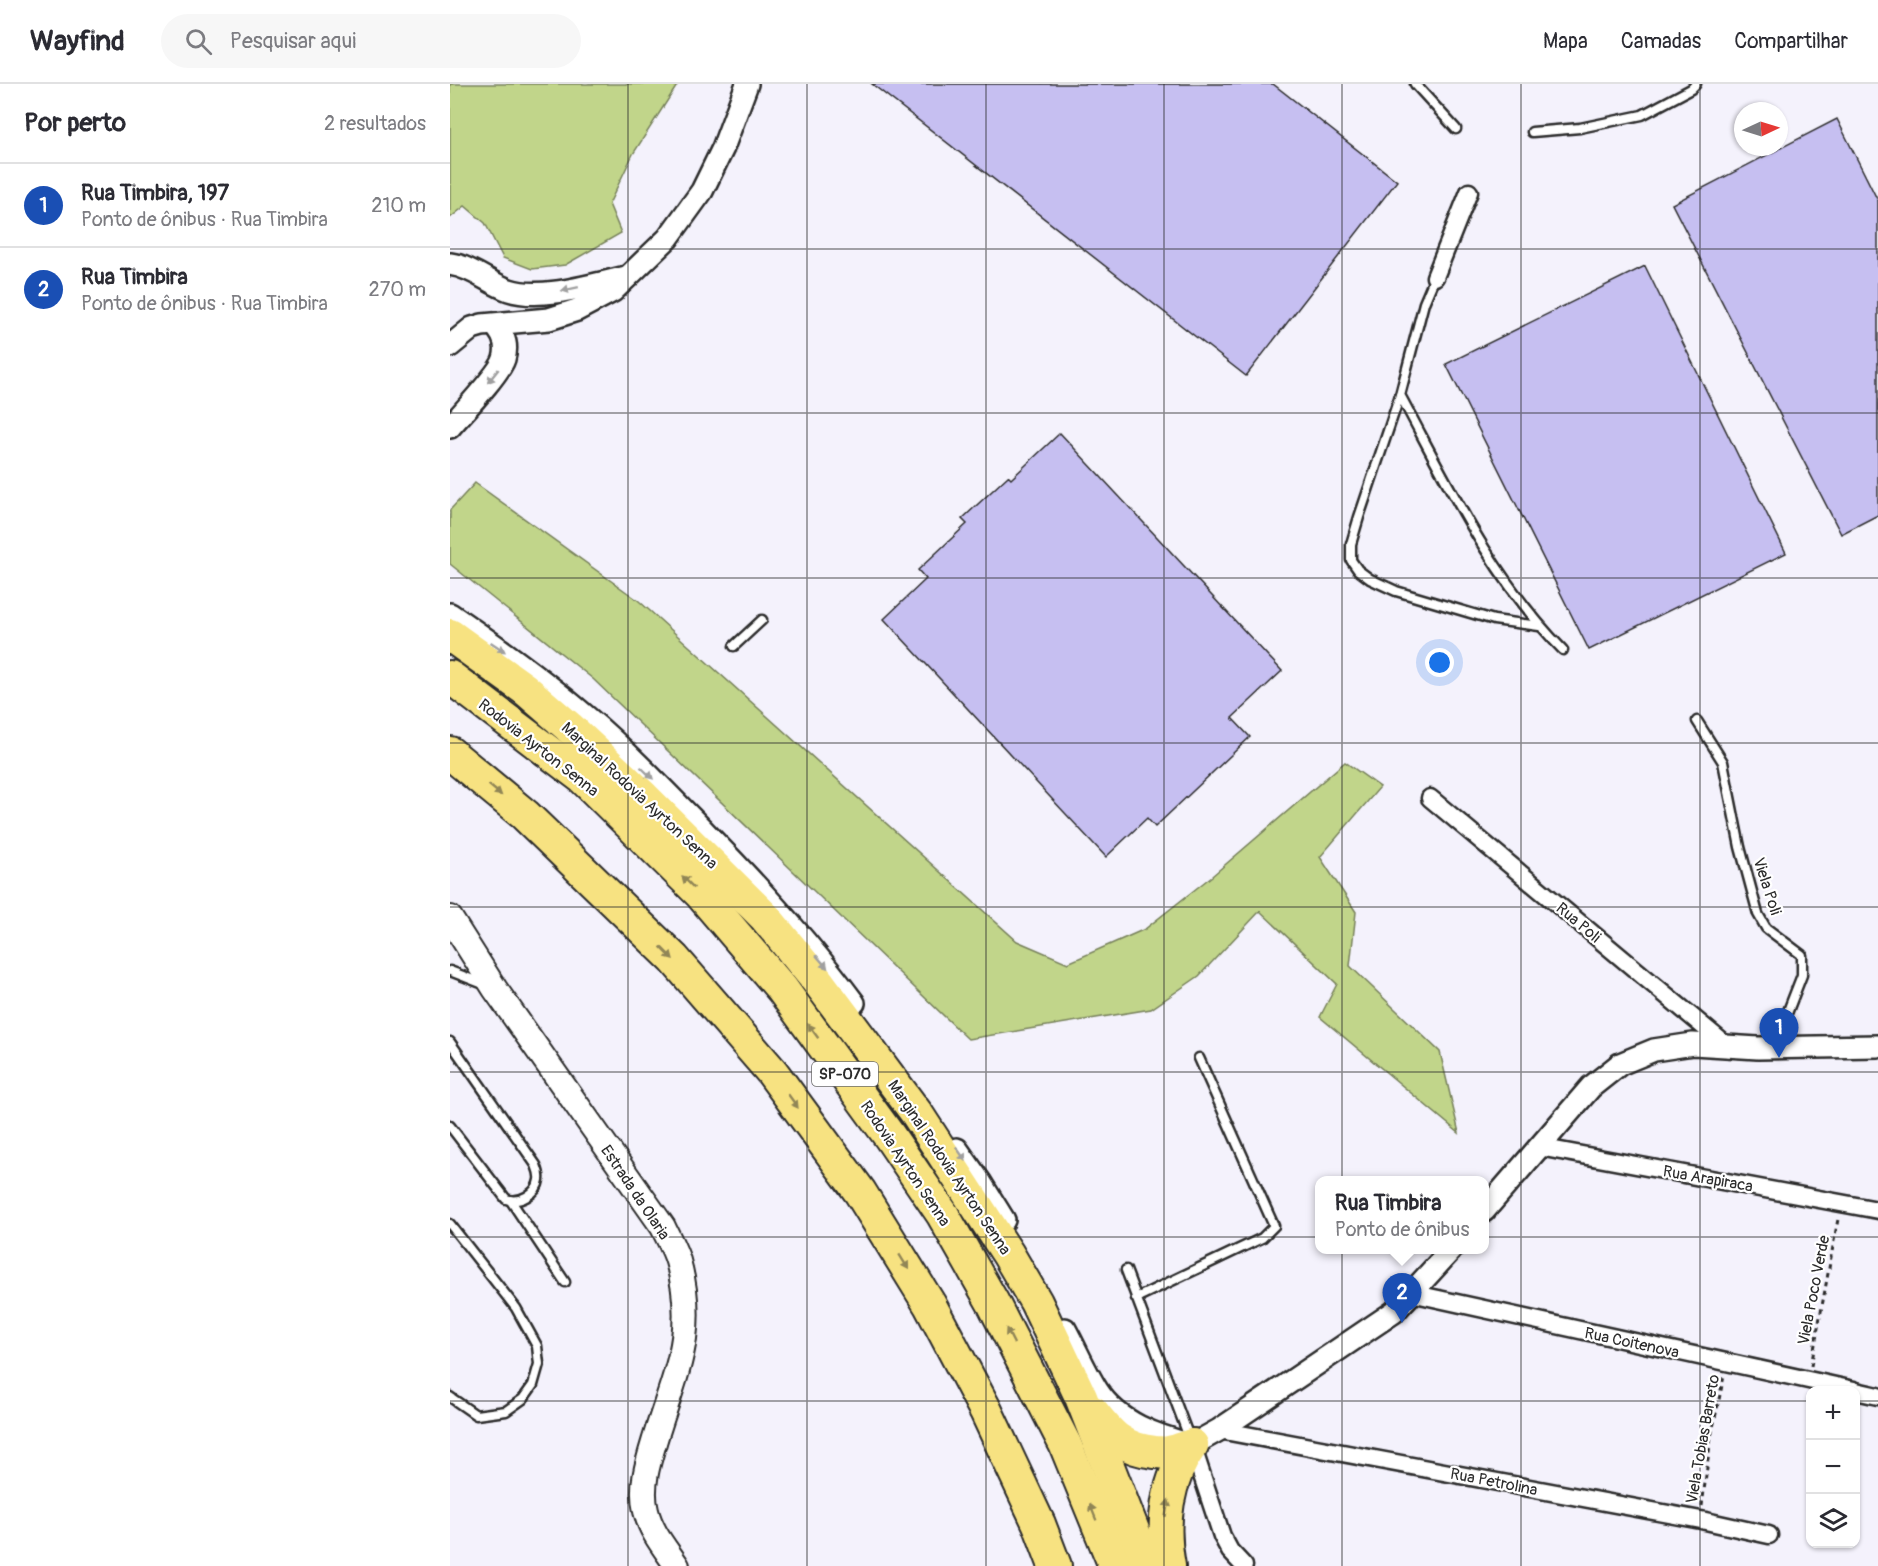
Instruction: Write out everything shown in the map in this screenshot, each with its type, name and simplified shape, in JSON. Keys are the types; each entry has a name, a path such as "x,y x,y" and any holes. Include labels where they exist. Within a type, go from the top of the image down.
{"highway":[{"name":"Marginal Rodovia Ayrton Senna","path":"450,634 525,689 599,755 766,918 807,967 917,1114 1008,1254 1049,1328 1081,1397 1147,1566"},
{"name":"Rodovia Ayrton Senna","path":"450,677 583,778 701,894 782,989 890,1137 943,1215 993,1303 1065,1444 1115,1566"},
{"name":"SP-070","path":"450,753 525,815 674,959 772,1072 860,1192 930,1305 986,1411 1039,1524 1055,1566"},
{"path":"1081,1397 1110,1433 1122,1443 1147,1451 1168,1452 1192,1445"},
{"path":"1169,1566 1164,1532 1166,1506 1180,1465 1192,1445"}],"main road":[{"name":"Estrada da Olaria","path":"450,918 495,990 663,1227 677,1258 686,1300 686,1332 680,1362 646,1469 644,1488 645,1509 651,1530 677,1566"}],"street":[{"path":"450,346 471,328 549,319 577,310 613,291 668,238 702,191 723,148 747,84"},
{"path":"1435,277 1468,192"},
{"path":"450,264 474,272 508,290 525,294 549,293 628,276"},
{"path":"450,427 504,361 503,333 494,325"},
{"name":"Marginal Rodovia Ayrton Senna","path":"450,614 512,657 589,718 752,879 830,971 981,1183 1028,1259 1098,1391 1108,1404 1126,1419 1161,1437 1192,1445"},
{"name":"Rua Poli","path":"1430,798 1727,1046"},
{"path":"1489,1205 1590,1087 1620,1064 1654,1050 1693,1044 1773,1048 1878,1046"},
{"name":"Rua Arapiraca","path":"1539,1147 1878,1210"},
{"path":"1244,1566 1230,1551 1222,1536 1192,1445 1219,1430 1394,1312 1447,1254"},
{"name":"Rua Coitenova","path":"1411,1293 1832,1386"},
{"name":"Rua Coitenova","path":"1860,1392 1878,1396"},
{"name":"Rua Petrolina","path":"1219,1430 1701,1520 1769,1535"}],"lane":[{"path":"1415,84 1456,129"},
{"path":"1532,132 1580,128 1642,115 1691,89 1696,84"},
{"path":"1435,277 1424,303 1400,395 1359,517 1351,544 1351,560 1364,575 1396,591 1494,620 1539,626"},
{"path":"1400,395 1489,558 1539,626 1563,650"},
{"path":"734,646 762,620"},
{"name":"Viela Poli","path":"1697,721 1724,762 1740,847 1758,915 1766,928 1802,956 1802,975 1773,1048"},
{"path":"450,971 462,974 495,990"},
{"path":"450,1042 536,1165 539,1175 536,1188 522,1200 506,1200 450,1126"},
{"path":"1136,1298 1262,1238 1275,1226 1199,1058"},
{"path":"511,1201 566,1282"},
{"path":"450,1224 516,1308 537,1346 539,1364 532,1385 524,1399 506,1410 476,1415 450,1397"},
{"path":"1126,1270 1192,1445"}],"path":[{"name":"Viela Poco Verde","path":"1808,1381 1841,1203"},
{"name":"Viela Tobias Barreto","path":"1701,1520 1711,1437 1727,1363"}],"green space":[{"path":"450,84 678,84 633,154 609,204 621,233 565,265 532,269 503,258 485,223 465,206 450,218"},
{"path":"475,483 639,601 1017,941 1068,963 1145,929 1212,876 1345,762 1380,787 1320,857 1356,912 1350,966 1440,1052 1459,1133 1320,1017 1337,984 1260,911 1199,976 1151,1009 968,1039 593,679 450,564 450,510"}],"building":[{"path":"872,84 1273,84 1397,181 1246,376"},
{"path":"1837,119 1878,201 1878,515 1841,534 1672,204 1765,156 1788,156 1788,144"},
{"path":"1645,266 1786,553 1589,650 1446,364"},
{"path":"1060,433 1282,671 1232,718 1250,737 1155,827 1147,818 1106,857 884,619 926,579 918,570 967,524 962,519 1008,476 1011,479"}],"place":[{"name":"Rua Timbira, 197","path":"1779,1058"},
{"name":"Rua Timbira","path":"1402,1323"}]}
